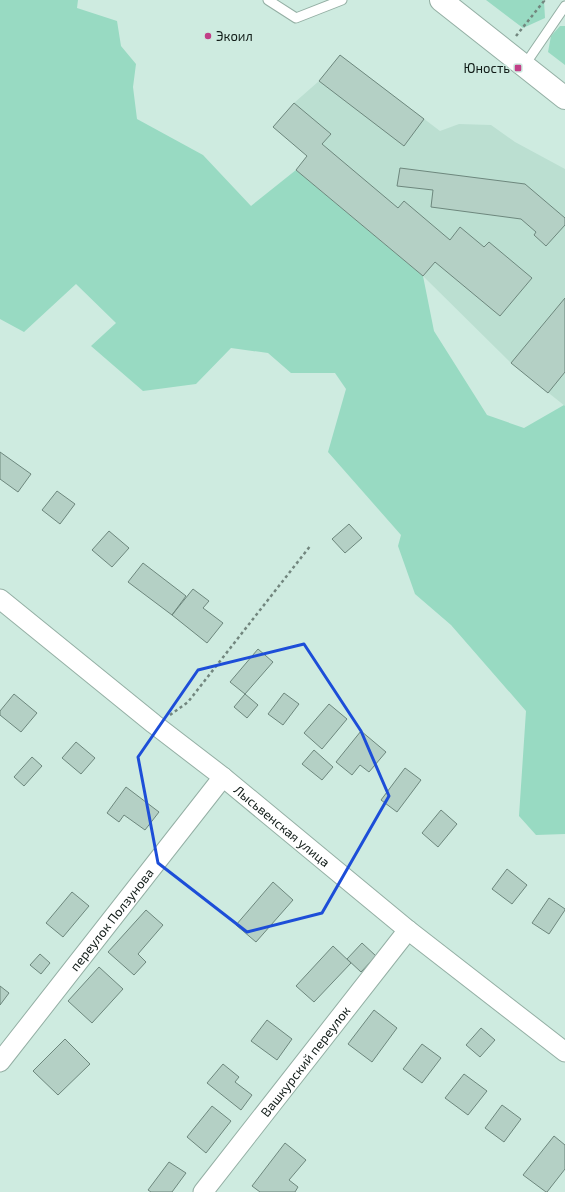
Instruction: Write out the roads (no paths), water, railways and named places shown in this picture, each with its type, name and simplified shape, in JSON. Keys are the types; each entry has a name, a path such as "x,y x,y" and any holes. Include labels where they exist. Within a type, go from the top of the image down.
{"main road":[{"path":"441,0 565,98"}],"street":[{"name":"Лысьвенская улица","path":"0,599 154,724 223,777 408,930 565,1052"},
{"name":"переулок Ползунова","path":"0,1062 223,777"},
{"name":"Вашкурский переулок","path":"203,1192 408,930"}],"lane":[{"path":"268,0 296,18 342,0"},
{"path":"524,66 565,6"}],"place":[{"name":"Экоил","path":"208,36"},
{"name":"Юность","path":"518,68"}]}
